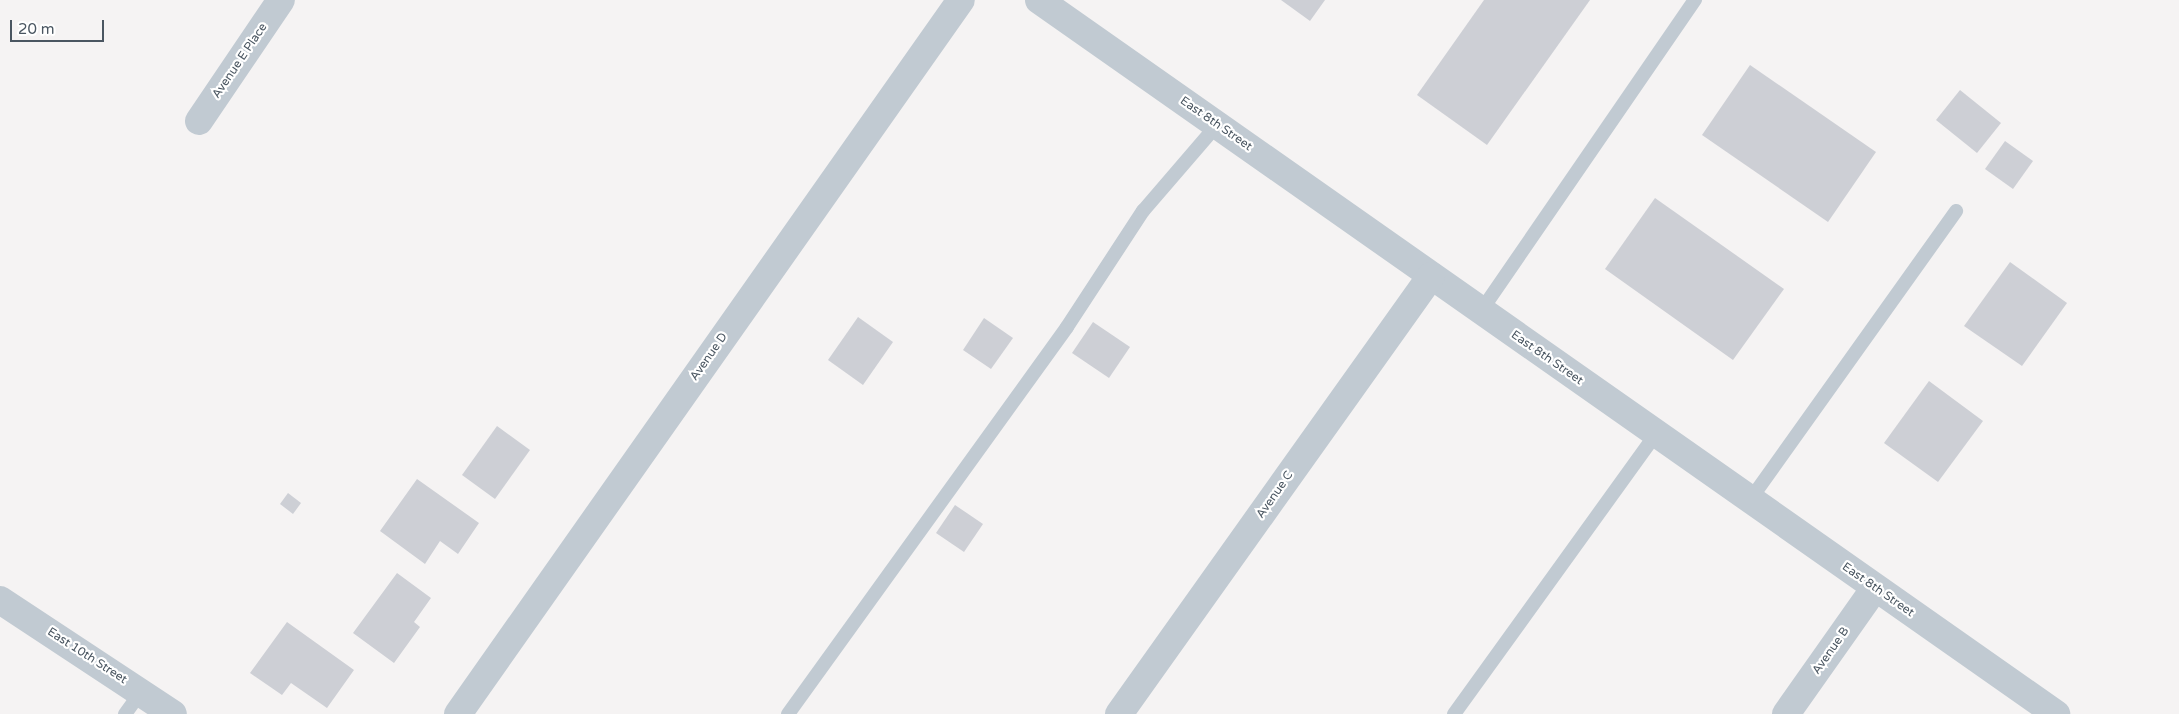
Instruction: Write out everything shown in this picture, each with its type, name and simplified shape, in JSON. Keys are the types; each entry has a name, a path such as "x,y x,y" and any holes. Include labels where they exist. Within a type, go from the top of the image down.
{"street":[{"name":"Avenue E Place","path":"199,121 281,0"},
{"name":"Avenue D","path":"458,714 962,0"},
{"name":"East 8th Street","path":"1039,0 2056,714"},
{"name":"Avenue C","path":"1119,714 1431,276"},
{"name":"Avenue B","path":"1786,714 1875,588"},
{"name":"East 10th Street","path":"0,600 173,714"}],"lane":[{"path":"1481,311 1695,0"},
{"path":"788,714 1067,327 1143,211 1217,125"},
{"path":"1750,500 1956,211"},
{"path":"1454,714 1656,434"},
{"path":"126,714 141,692"}],"building":[{"path":"1281,0 1325,0 1310,21"},
{"path":"1484,0 1590,0 1487,145 1417,95"},
{"path":"1750,65 1876,152 1828,222 1702,135"},
{"path":"1960,90 2001,123 1977,153 1936,120"},
{"path":"2005,141 2033,161 2013,189 1985,169"},
{"path":"1655,198 1784,289 1733,360 1605,269"},
{"path":"2010,262 2067,303 2022,366 1964,326"},
{"path":"858,317 893,342 863,385 828,360"},
{"path":"984,318 1013,338 991,369 963,350"},
{"path":"1093,322 1130,347 1109,378 1072,353"},
{"path":"1929,381 1983,421 1938,482 1884,443"},
{"path":"497,426 530,450 495,499 462,475"},
{"path":"417,479 479,523 458,554 440,541 425,564 380,531"},
{"path":"288,493 301,503 293,514 280,504"},
{"path":"955,505 983,524 964,552 936,533"},
{"path":"397,573 431,598 414,622 420,627 394,663 353,633"},
{"path":"287,622 354,670 327,708 291,683 282,695 250,673"}]}
